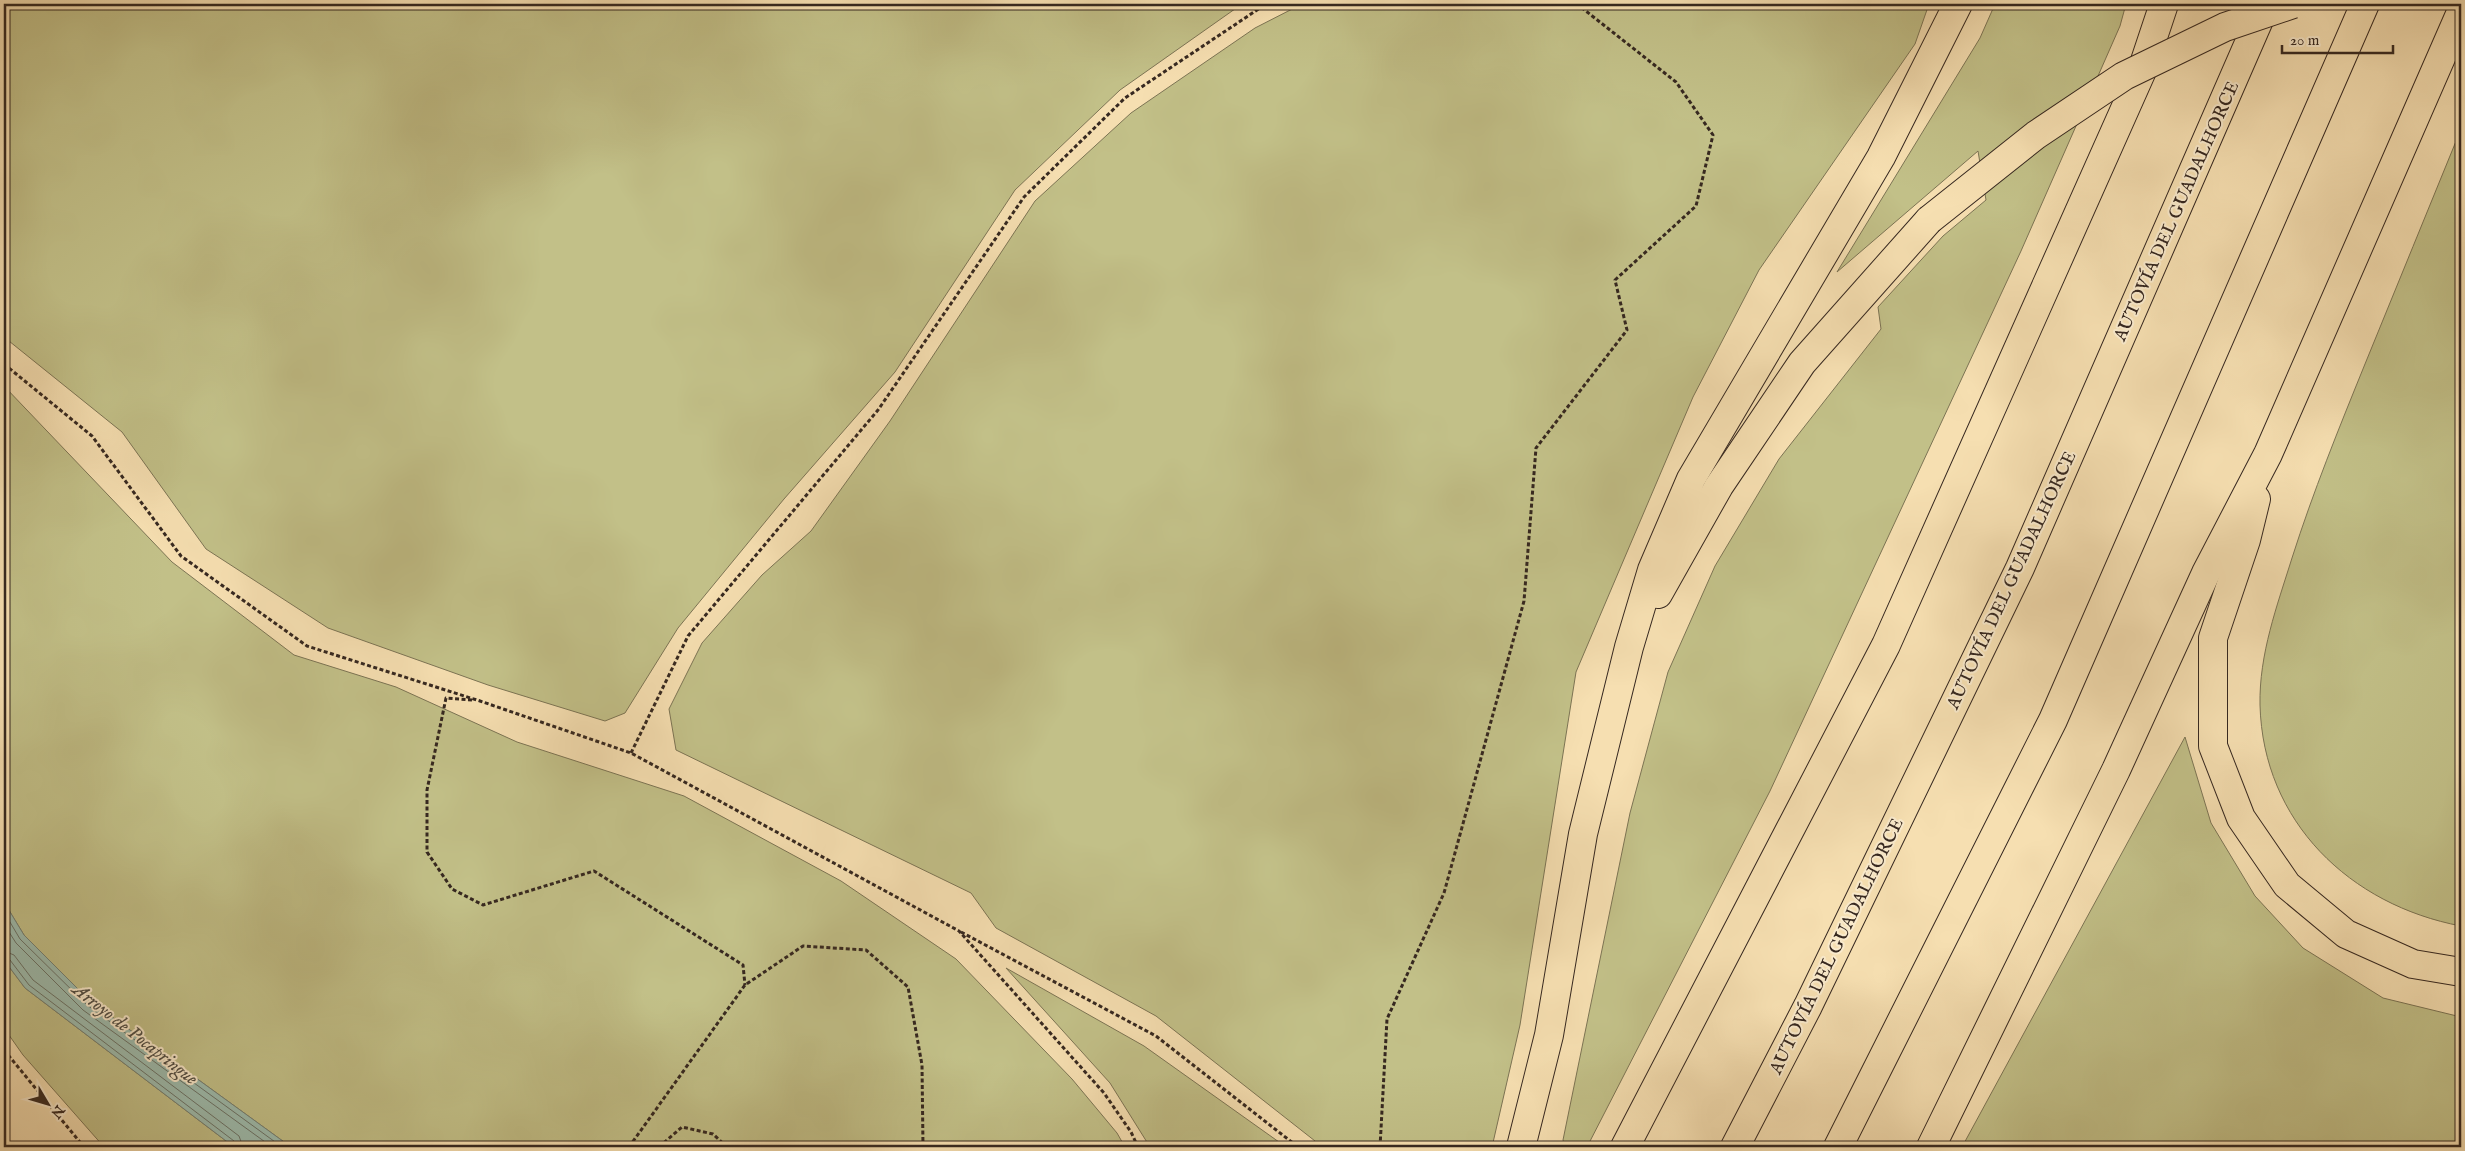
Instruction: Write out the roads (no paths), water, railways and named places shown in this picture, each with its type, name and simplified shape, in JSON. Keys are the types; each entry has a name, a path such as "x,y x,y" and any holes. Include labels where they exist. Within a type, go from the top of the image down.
{"highway":[{"path":"1521,1147 1549,1035 1583,834 1629,647 1652,570 1691,479 1881,157 1958,4"},
{"path":"1625,1147 1886,645 2141,73 2164,4"},
{"name":"AUTOVÍA DEL GUADALHORCE","path":"1735,1147 1808,1006 2020,568 2266,4"},
{"path":"1629,647 1718,486 1802,363 1928,220 2036,135 2124,76 2226,27 2293,4"},
{"path":"1838,1147 2053,720 2364,4"},
{"path":"1931,1147 2116,770 2206,573 2268,454 2461,12"},
{"path":"2268,454 2246,540 2213,638 2213,746 2241,818 2287,885 2346,934 2413,964 2461,972"}],"water":[{"path":"4,902 24,935 90,1001 291,1147 234,1147 25,988 4,960"}],"water label":[{"name":"Arroyo de Pocapringue","path":"136,1033"}]}
